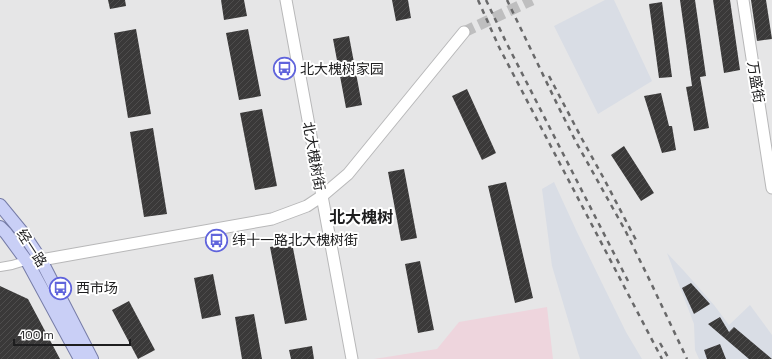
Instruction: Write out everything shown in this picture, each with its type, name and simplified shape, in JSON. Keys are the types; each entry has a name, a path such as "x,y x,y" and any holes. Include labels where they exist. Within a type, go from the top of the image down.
{"main road":[{"name":"经一路","path":"0,205 23,233 42,260 92,359"},
{"name":"经一路","path":"0,227 6,232 28,263 80,359"}],"street":[{"name":"北大槐树街","path":"286,0 352,359"},
{"name":"万盛街","path":"743,0 770,155 772,188"},
{"path":"0,267 272,219 307,206 322,196 348,174 464,32"}],"shaded area":[{"path":"605,0 614,0 652,81 598,114 554,26"},
{"path":"554,182 626,332 642,359 580,359 552,266 542,189"},
{"path":"667,253 714,305 729,325 750,305 772,335 772,359 699,359 695,350 694,324"},
{"path":"547,307 553,359 374,359 437,349 459,322"}],"building":[{"path":"108,0 125,0 126,6 110,9"},
{"path":"221,0 244,0 247,16 224,20"},
{"path":"392,0 408,0 411,18 396,21"},
{"path":"680,0 695,0 706,76 700,77 709,128 694,131 686,87 692,86"},
{"path":"713,0 730,0 740,70 724,73"},
{"path":"751,0 766,0 772,39 757,41"},
{"path":"662,2 672,77 659,78 649,4"},
{"path":"136,29 151,114 128,118 114,33"},
{"path":"248,29 261,96 239,100 226,33"},
{"path":"349,36 362,105 346,108 333,39"},
{"path":"467,89 496,153 482,160 452,96"},
{"path":"661,93 669,126 672,126 676,150 662,153 644,96"},
{"path":"262,109 277,186 255,190 240,113"},
{"path":"153,128 167,214 144,217 130,132"},
{"path":"624,146 654,193 641,201 611,155"},
{"path":"404,169 417,238 401,241 388,172"},
{"path":"506,182 533,298 515,303 488,186"},
{"path":"292,243 307,320 285,324 270,247"},
{"path":"420,261 434,330 418,333 405,264"},
{"path":"213,274 221,315 202,319 194,278"},
{"path":"691,283 710,304 694,314 682,288"},
{"path":"0,286 28,299 60,359 0,359"},
{"path":"129,301 155,350 138,359 112,310"},
{"path":"254,314 262,359 242,359 235,317"},
{"path":"720,317 729,332 734,327 772,359 749,359 708,324"},
{"path":"720,344 726,359 707,359 704,350"},
{"path":"312,346 314,359 291,359 289,350"}],"tunnel":[{"path":"464,32 532,0"}],"railway":[{"path":"478,0 499,47 662,359"},
{"path":"486,0 628,281"},
{"path":"507,0 576,142 625,230 687,359"},
{"path":"549,76 637,242"},
{"path":"660,343 669,359"}],"place":[{"name":"北大槐树家园","path":"285,69"},
{"name":"纬十一路北大槐树街","path":"216,240"},
{"name":"西市场","path":"60,288"}],"district":[{"name":"北大槐树","path":"361,217"}]}
